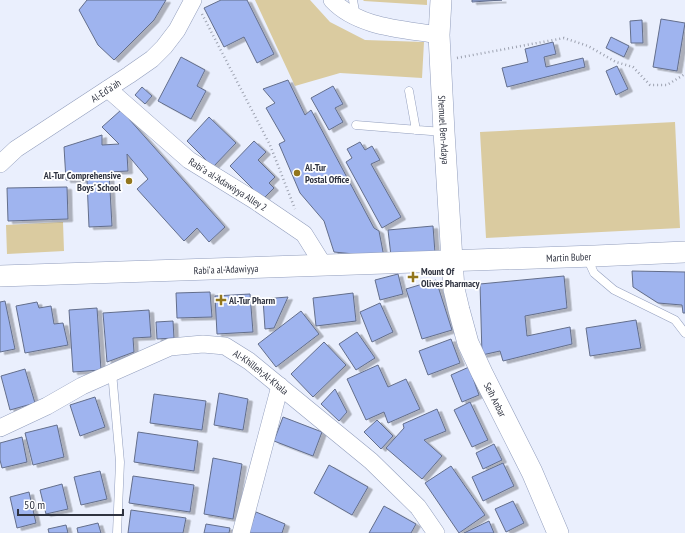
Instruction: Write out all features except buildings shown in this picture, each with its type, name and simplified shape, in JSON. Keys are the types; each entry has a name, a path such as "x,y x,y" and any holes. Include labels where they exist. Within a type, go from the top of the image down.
{"street":[{"path":"332,0 338,6 357,18 398,28 439,35"},
{"name":"Shemuel Ben-Adaya","path":"440,0 440,62 452,260"},
{"name":"Al-Ed'a'ah","path":"0,164 16,149 152,59 164,47 196,5"},
{"name":"Rabiʼa al-'Adawiyya Alley 2","path":"108,89 189,160 254,200 304,234 324,266"},
{"name":"Martin Buber","path":"452,260 685,252"},
{"name":"Rabiʼa al-'Adawiyya","path":"0,276 324,266 452,260"},
{"name":"Seih Anbar","path":"452,260 454,288 458,310 468,343 532,472 558,533"},
{"name":"Al-Khilleh;Al-Khala","path":"0,428 47,406 82,386 170,347 203,344 225,346 249,361 371,461 418,507 432,531"},
{"path":"241,533 280,386"}],"lane":[{"path":"353,0 357,18"},
{"path":"409,91 416,130"},
{"path":"356,125 444,132"},
{"path":"595,256 589,262 594,273 614,290 685,324"},
{"path":"675,320 685,333"},
{"path":"112,372 120,462 117,533"}],"path":[{"path":"196,5 270,145 304,234"},
{"path":"440,62 564,38 588,46 616,62 633,67 650,85 667,85 685,74"}],"shaded area":[{"path":"255,0 310,0 330,22 365,40 424,42 422,78 340,73 295,86"},
{"path":"363,0 427,0 427,5 364,1"},
{"path":"675,122 680,228 486,238 480,132"},
{"path":"63,222 64,251 7,254 6,225"}],"place":[{"name":"Al-Tur Postal Office","path":"297,173"},
{"name":"Al-Tur Comprehensive Boys' School","path":"129,181"},
{"name":"Mount Of Olives Pharmacy","path":"413,277"},
{"name":"Al-Tur Pharm","path":"221,300"}]}
